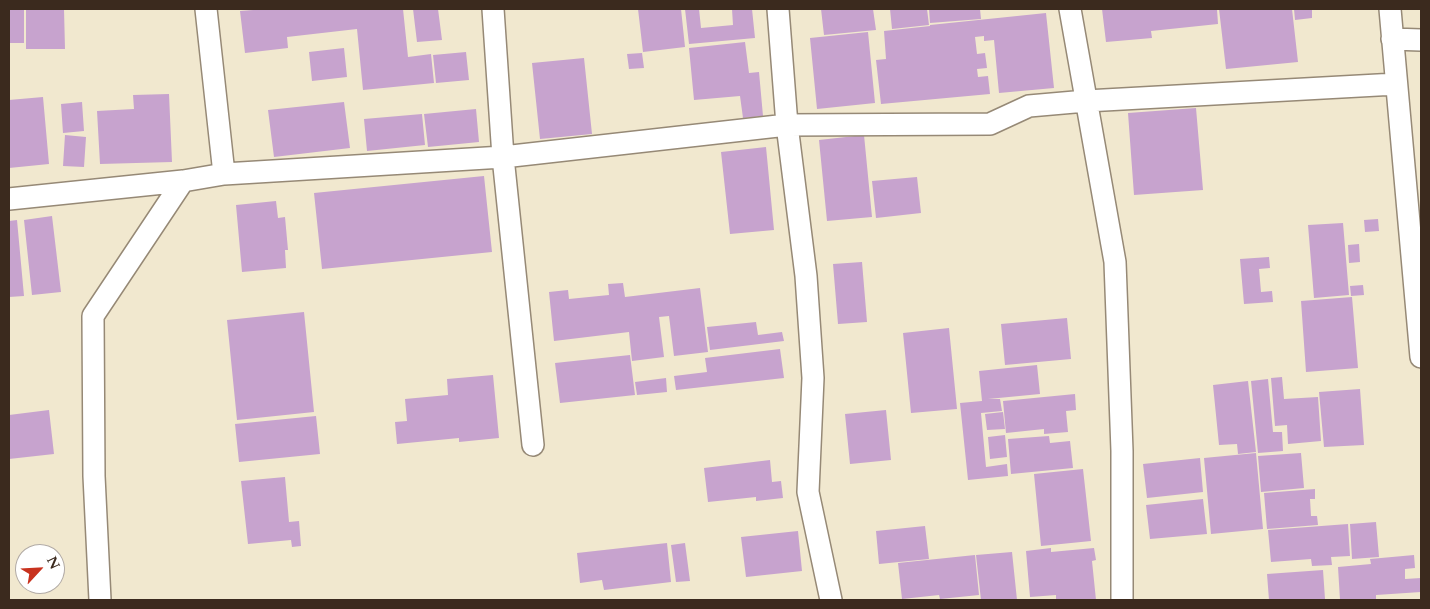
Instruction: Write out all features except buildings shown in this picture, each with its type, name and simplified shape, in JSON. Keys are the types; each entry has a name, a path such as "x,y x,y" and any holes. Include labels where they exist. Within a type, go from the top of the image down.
{"street":[{"path":"206,9 224,174"},
{"path":"493,9 503,157 532,445"},
{"path":"778,9 786,125 806,276 813,378 808,492 831,600"},
{"path":"1070,9 1115,262 1122,450 1122,600"},
{"path":"1390,9 1421,357"},
{"path":"1392,39 1421,40"},
{"path":"9,199 183,181 224,174 503,157 786,125 990,124 1029,106 1086,101 1396,84"},
{"path":"100,600 94,476 93,316 183,181"}]}
